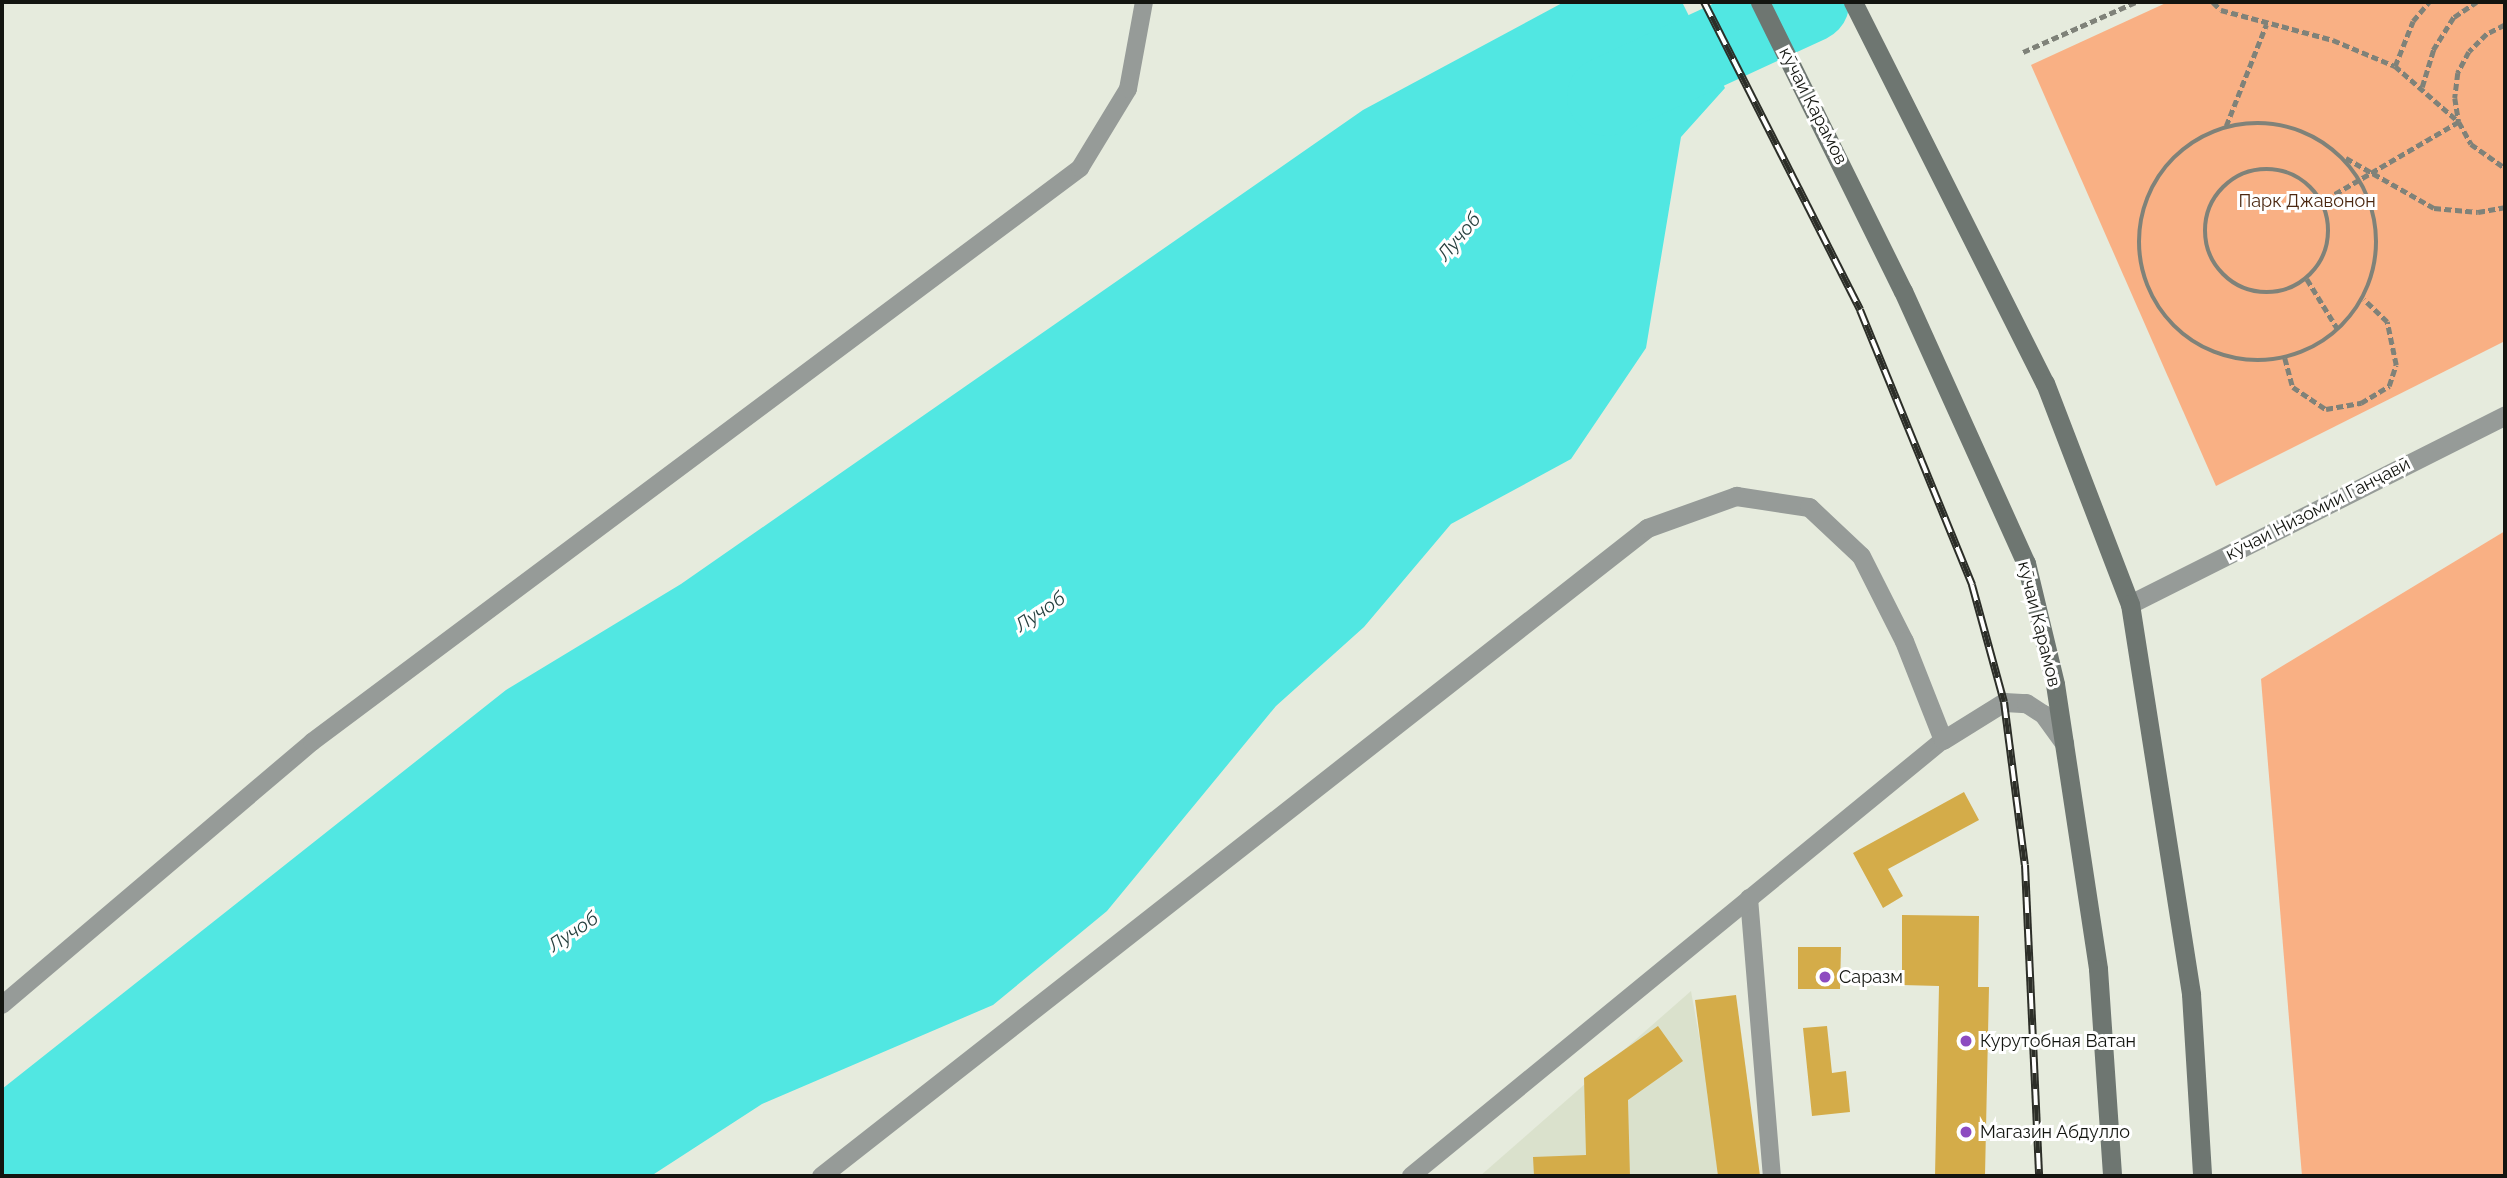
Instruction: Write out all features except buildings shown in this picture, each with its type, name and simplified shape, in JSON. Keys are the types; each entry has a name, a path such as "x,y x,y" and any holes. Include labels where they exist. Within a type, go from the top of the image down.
{"main road":[{"name":"кӯчаи Карамов","path":"1760,2 1819,116 1977,448 2026,562 2064,743 2098,969 2112,1176"},
{"path":"1853,2 2045,383 2130,604 2191,993 2202,1176"}],"street":[{"name":"кӯчаи Низомии Ганҷавӣ","path":"2130,604 2505,415"},
{"path":"821,1176 1647,528 1736,496 1809,507 1861,556 1904,641 1943,740 2004,702 2026,703 2043,714 2064,743"}],"lane":[{"path":"2,1005 312,742 1080,168 1128,89 1144,2"},
{"path":"1410,1176 1943,740"},
{"path":"1749,898 1772,1176"}],"path":[{"path":"2023,52 2136,2"},
{"path":"2213,2 2221,10 2266,25 2333,40 2395,66 2422,86 2459,122 2471,144 2490,162 2505,168"},
{"path":"2395,66 2413,21 2429,2"},
{"path":"2422,86 2433,50 2454,17 2476,2"},
{"path":"2226,127 2266,25"},
{"path":"2459,122 2455,97 2458,73 2469,52 2487,34 2505,25"},
{"path":"2338,152 2358,177 2377,222 2376,262 2364,300 2339,331 2305,353 2285,358 2266,362 2226,358 2190,341 2161,313 2144,278 2138,241 2145,203 2163,169 2191,143 2226,127 2265,122 2291,128 2338,152 2367,174 2434,208 2478,212 2505,207"},
{"path":"2322,202 2358,177 2459,122"},
{"path":"2254,170 2293,175 2322,202 2328,243 2307,279 2289,290 2268,294 2238,286 2215,265 2206,247 2205,226 2220,190 2254,170"},
{"path":"2307,279 2339,331"},
{"path":"2285,358 2293,387 2326,409 2361,403 2389,386 2396,365 2387,322 2364,300"}],"shaded area":[{"path":"1691,991 1724,1176 1480,1176"}],"green space":[{"name":"Парк Джавонон","path":"2168,2 2505,2 2505,341 2216,486 2031,65"},
{"path":"2505,531 2505,1176 2302,1176 2261,679"}],"water":[{"path":"1564,2 1682,2 1725,88 1681,137 1646,348 1571,459 1451,524 1364,627 1276,706 1107,911 993,1005 762,1104 651,1176 2,1176 2,1089 506,690 681,584 1363,110"}],"waterway":[{"name":"Лучоб","path":"1606,96 1809,2"}],"railway":[{"path":"1704,2 1860,310 1972,585 2004,702 2025,865 2039,1176"}],"place":[{"name":"Саразм","path":"1825,977"},
{"name":"Курутобная Ватан","path":"1966,1041"},
{"name":"Магазин Абдулло","path":"1966,1132"}]}
